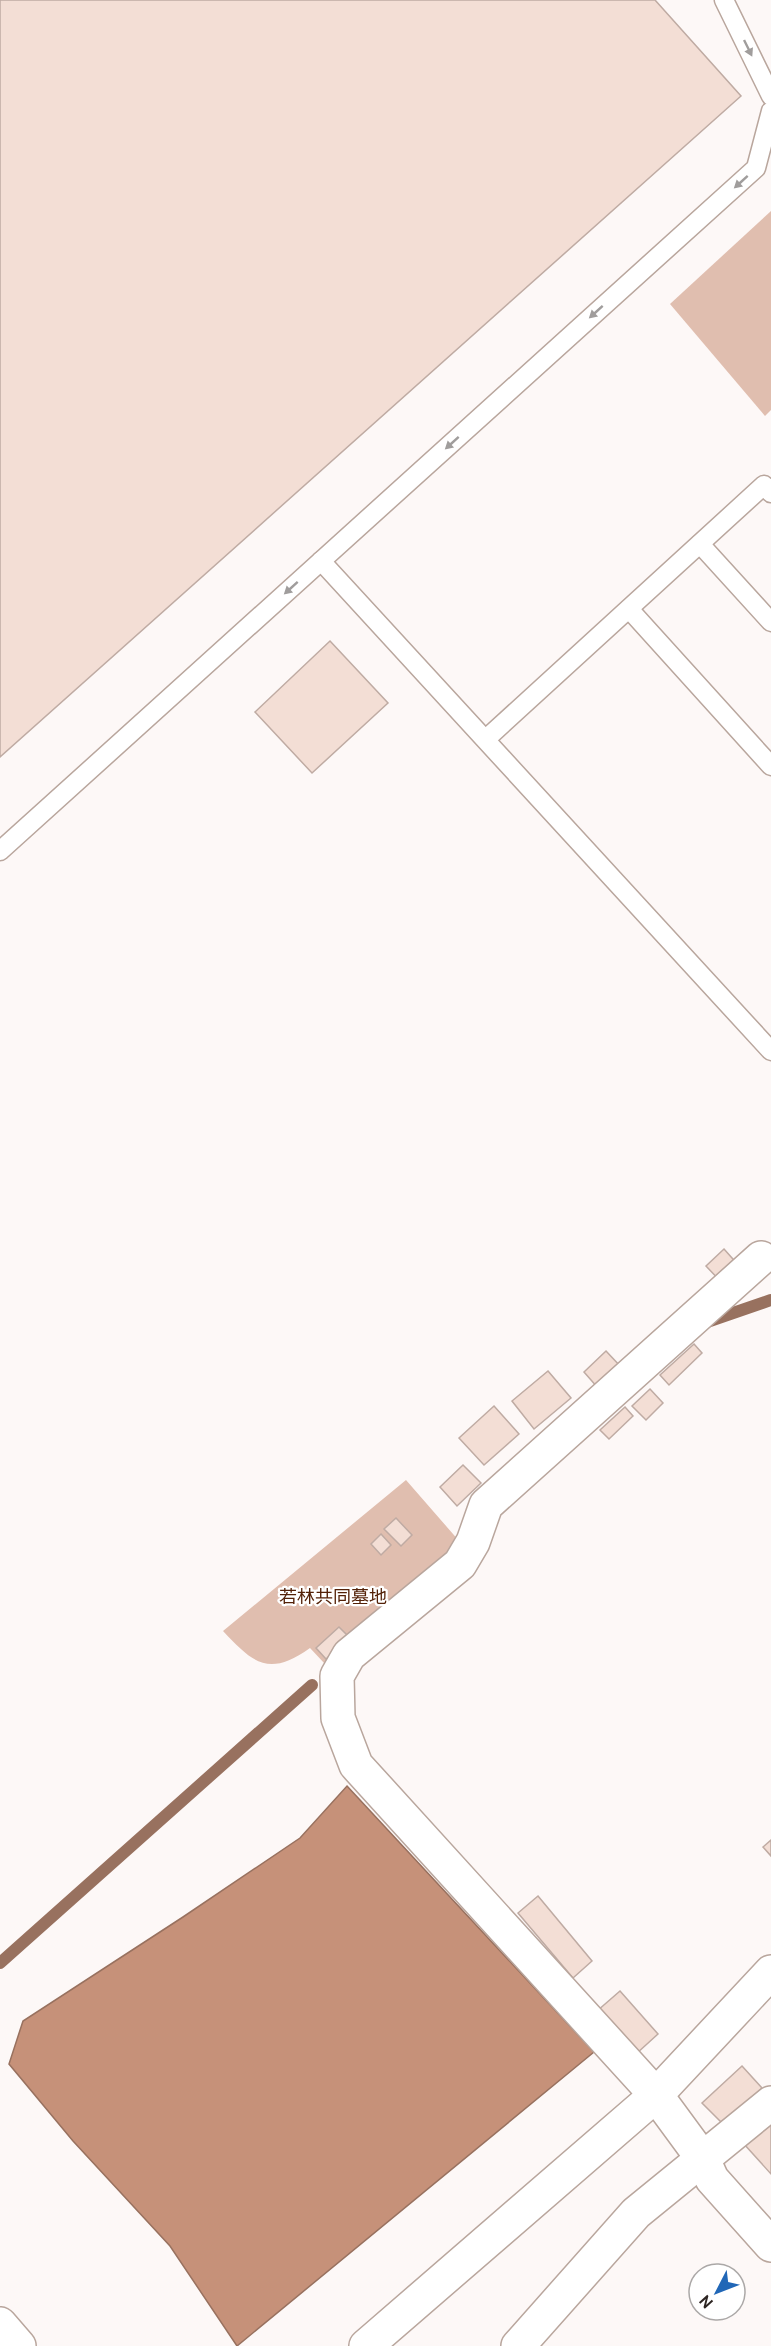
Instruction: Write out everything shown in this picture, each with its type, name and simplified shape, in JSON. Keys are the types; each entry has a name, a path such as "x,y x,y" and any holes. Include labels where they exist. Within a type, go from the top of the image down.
{"street":[{"path":"761,1258 486,1505 473,1542 459,1564 349,1655 337,1676 338,1718 356,1765 656,2095 703,2159 712,2179 771,2245"},
{"path":"366,2346 656,2095 771,1972"},
{"path":"518,2346 636,2213 771,2103"},
{"path":"0,2324 20,2346"}],"lane":[{"path":"724,0 771,96"},
{"path":"0,851 756,168 771,111"},
{"path":"486,739 764,485 771,493"},
{"path":"700,544 771,622"},
{"path":"321,561 771,1051"},
{"path":"629,609 771,766"}],"green space":[{"path":"771,211 771,410 765,416 670,304"},
{"name":"若林共同墓地","path":"406,1480 460,1542 325,1664 310,1648 283,1662 263,1663 244,1652 223,1631"}],"shaded area":[{"path":"347,1786 594,2052 237,2346 170,2246 73,2141 9,2064 23,2021 300,1838"}],"building":[{"path":"0,0 655,0 741,96 0,757"},
{"path":"330,641 388,703 312,773 255,712"},
{"path":"724,1249 740,1267 723,1284 706,1266"},
{"path":"694,1344 702,1353 669,1385 660,1375"},
{"path":"606,1351 621,1367 598,1388 584,1372"},
{"path":"548,1371 571,1398 534,1429 512,1401"},
{"path":"650,1389 663,1403 646,1420 632,1406"},
{"path":"494,1406 519,1434 484,1465 459,1438"},
{"path":"625,1407 633,1416 609,1439 600,1430"},
{"path":"463,1465 481,1483 457,1506 440,1487"},
{"path":"396,1518 412,1535 401,1546 384,1529"},
{"path":"381,1534 391,1545 381,1555 371,1544"},
{"path":"339,1627 350,1638 326,1659 316,1648"},
{"path":"771,1840 771,1856 763,1847"},
{"path":"538,1896 592,1961 573,1978 518,1913"},
{"path":"620,1991 658,2034 636,2054 597,2011"},
{"path":"742,2066 762,2088 724,2125 702,2103"},
{"path":"771,2120 771,2174 744,2144"}],"waterway":[{"path":"707,1322 771,1300"},
{"path":"0,1963 312,1685"}]}
